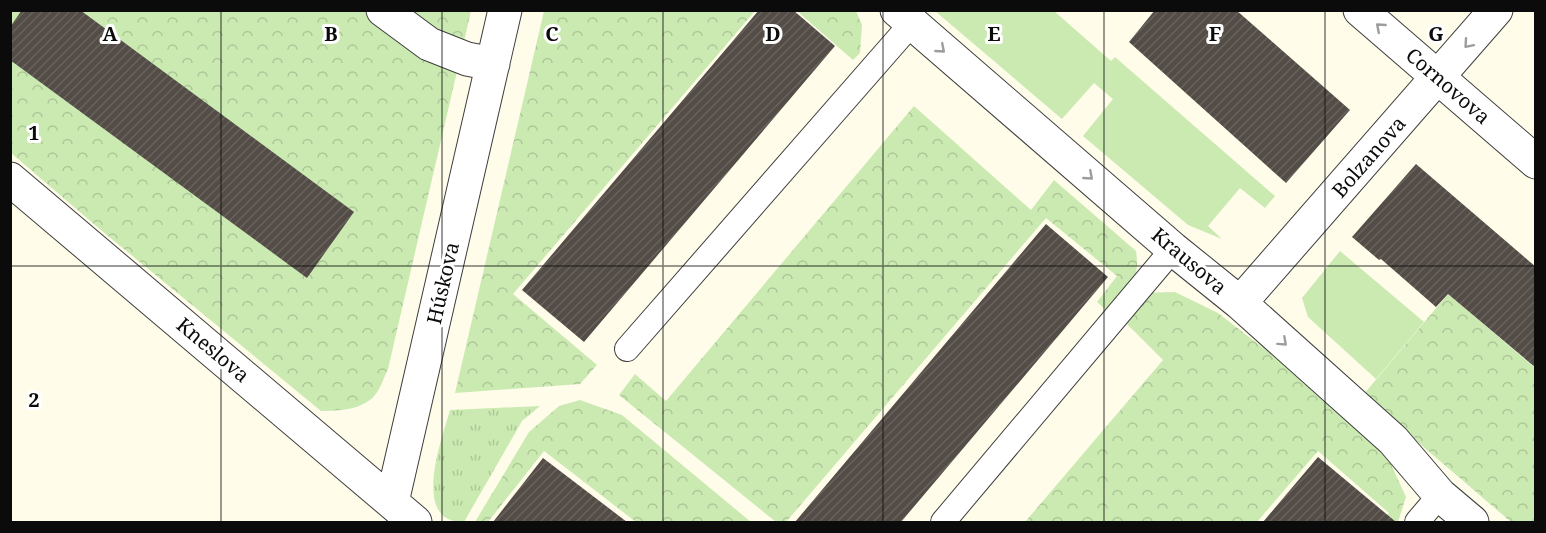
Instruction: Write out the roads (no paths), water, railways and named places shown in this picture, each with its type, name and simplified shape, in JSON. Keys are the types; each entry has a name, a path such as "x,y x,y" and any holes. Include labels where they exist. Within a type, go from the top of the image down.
{"street":[{"path":"383,10 429,44 467,58 493,64"},
{"name":"Húskova","path":"403,512 505,10"},
{"name":"Cornovova","path":"1360,10 1536,162"},
{"name":"Bolzanova","path":"1240,303 1439,78 1496,10"},
{"name":"Krausova","path":"904,17 1173,249 1240,303 1393,440 1440,495 1472,522"},
{"name":"Kneslova","path":"10,179 403,512"}],"lane":[{"path":"627,349 904,17"},
{"path":"943,522 1173,249"},
{"path":"1417,522 1440,495"}]}
